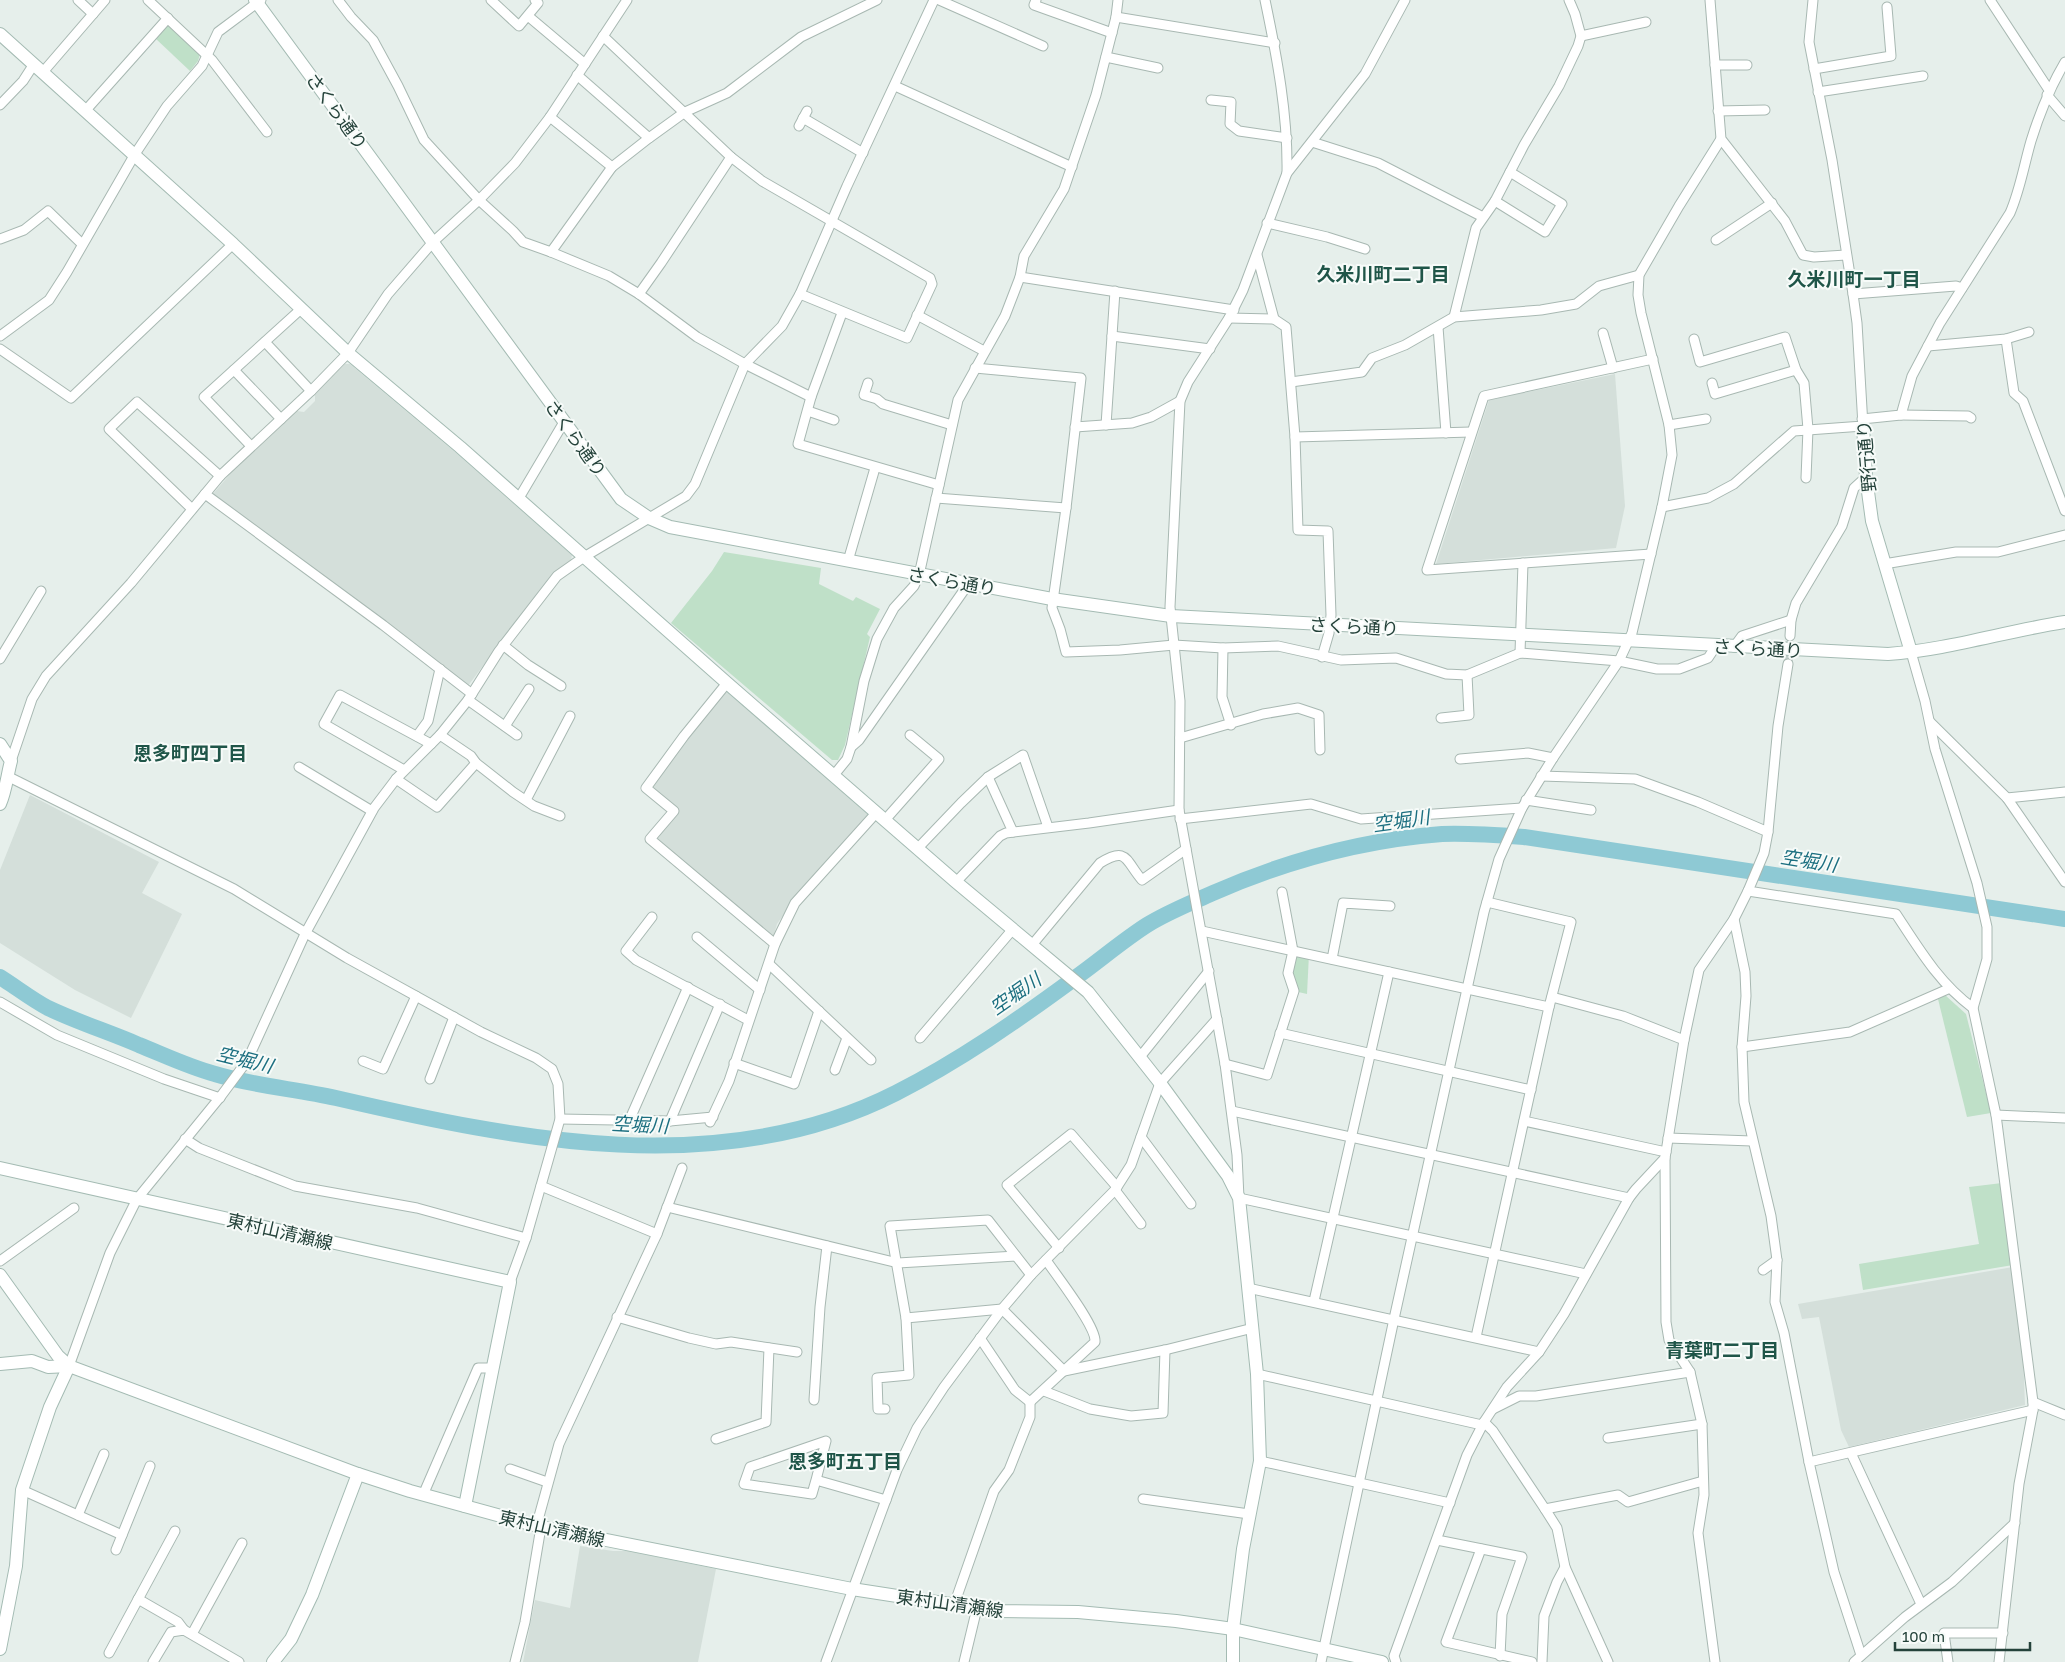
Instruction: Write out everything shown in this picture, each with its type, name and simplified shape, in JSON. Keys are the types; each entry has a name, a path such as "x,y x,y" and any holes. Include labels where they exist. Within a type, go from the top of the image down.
{"street":[{"path":"78,0 93,14"},
{"path":"0,105 105,0"},
{"path":"148,0 207,54 267,132"},
{"path":"338,0 350,17 373,40 424,140 479,200 513,231 522,242 609,276 639,294 696,336 745,364 812,397"},
{"path":"490,0 519,26 538,3 535,0"},
{"path":"0,804 7,787 7,776 11,761 32,699 39,685 131,583 220,476 311,391 348,353 388,294 433,242 479,200 515,163 541,126 550,117 627,0"},
{"path":"551,252 612,168 649,138 685,112 727,93 801,37 877,0"},
{"path":"0,1648 16,1566 22,1490 50,1407 69,1366 110,1253 137,1199 221,1097 248,1059 305,934 372,811 396,779 440,735 470,697 503,645 558,576 584,557 686,496 695,484 745,364 782,326 800,294 862,153 934,0"},
{"path":"939,0 1043,46"},
{"path":"1036,0 1034,5 1112,33"},
{"path":"834,775 847,759 864,681 877,639 894,608 914,586 919,575 958,400 1005,316 1020,277 1024,256 1057,203 1084,135 1106,57 1116,17 1118,0"},
{"path":"1265,0 1274,43 1288,138 1287,173"},
{"path":"1233,1662 1233,1630 1249,1514 1260,1461 1257,1374 1239,1198 1238,1155 1232,1111 1218,1019 1180,815 1180,701 1170,607 1180,401 1188,382 1232,314 1287,173 1364,74 1385,40 1405,0"},
{"path":"1454,317 1476,228 1495,201 1524,145 1559,86 1581,36 1569,0"},
{"path":"1710,0 1721,139 1785,221 1803,255 1814,257 1846,255"},
{"name":"野行通り","path":"1813,0 1809,42 1832,160 1857,323 1866,477 1872,521 1911,652"},
{"path":"1990,0 2048,92 2063,110"},
{"path":"0,336 49,300 135,154 167,106 202,66 218,32 258,1"},
{"name":"さくら通り","path":"258,1 621,499 649,518 670,527 1052,599 1171,616 1888,654 1911,652 2033,626 2065,622"},
{"path":"1814,69 1891,56 1887,7"},
{"path":"528,16 585,64"},
{"path":"1116,17 1274,43"},
{"path":"86,110 168,18"},
{"path":"1581,36 1646,22"},
{"path":"0,34 135,154 348,353 519,498 726,683 956,882 1088,992 1160,1083 1228,1176 1239,1198"},
{"path":"603,36 731,157 762,181 930,278 932,284 907,338 842,313 800,294"},
{"path":"1106,57 1158,68"},
{"path":"1901,415 1912,376 1962,288 2004,223 2016,199 2031,142 2048,92 2065,62"},
{"path":"1715,65 1747,65"},
{"path":"577,75 649,138"},
{"path":"1818,92 1922,76"},
{"path":"894,86 1072,167"},
{"path":"1211,100 1231,102 1230,124 1239,131 1288,138"},
{"path":"1718,111 1765,110"},
{"path":"550,117 612,168"},
{"path":"803,119 862,153"},
{"path":"1322,1656 1394,1319 1487,902 1499,859 1524,804 1619,661 1632,633 1662,507 1672,455 1669,425 1641,313 1638,295 1639,276 1678,206 1721,139"},
{"path":"1312,142 1378,163 1483,217"},
{"path":"639,294 731,157"},
{"path":"1495,201 1545,232 1562,204 1510,172"},
{"path":"1716,240 1772,204"},
{"path":"0,239 24,230 48,211 82,244"},
{"path":"1267,223 1365,249"},
{"path":"0,349 71,398 233,244"},
{"path":"1257,254 1274,319"},
{"path":"1291,382 1362,372 1372,358 1405,345 1454,317 1541,310 1576,304 1599,286 1639,276"},
{"path":"1020,277 1115,291 1232,314 1274,319 1286,327 1295,437 1298,530 1328,531 1330,624 1322,657"},
{"path":"1853,294 1956,286 1962,288"},
{"path":"1106,425 1115,291"},
{"path":"251,446 204,398 301,309"},
{"path":"842,313 812,397 798,444 875,468 939,485"},
{"path":"918,315 984,351"},
{"path":"1438,326 1446,433"},
{"path":"1928,346 2006,339 2029,332"},
{"path":"1604,333 1613,368"},
{"path":"1112,336 1210,349"},
{"path":"1694,339 1701,365 1785,337 1796,370 1804,383 1808,429 1806,478"},
{"path":"2006,339 2014,394 2023,401 2065,511"},
{"path":"265,342 311,391"},
{"path":"1651,554 1427,570 1484,396 1653,359"},
{"path":"975,368 1081,378 1066,508 1052,599 1052,608 1066,652 1174,645 1224,648 1278,646 1341,660 1396,658 1446,674 1467,675 1520,653 1619,661 1657,669 1679,669 1708,658 1716,646"},
{"path":"234,370 281,419"},
{"path":"1712,383 1715,394 1796,370"},
{"path":"868,383 864,395 882,404 952,425"},
{"path":"1075,427 1132,423 1151,417 1180,401"},
{"path":"192,509 109,429 138,402 220,476"},
{"path":"808,411 834,420"},
{"path":"1662,507 1708,498 1734,484 1794,431 1862,423 1901,415 1968,416 1970,418"},
{"path":"1669,425 1706,419"},
{"path":"519,498 564,422"},
{"path":"1295,437 1471,432"},
{"path":"848,562 875,468"},
{"path":"1790,636 1791,620 1796,603 1842,526 1854,488 1866,477"},
{"path":"205,494 440,669 470,697 518,735"},
{"path":"936,498 1066,508"},
{"path":"1884,564 1956,552 1998,552 2065,535"},
{"path":"1520,653 1519,635 1524,563"},
{"path":"851,746 859,740 969,583"},
{"path":"0,659 42,591"},
{"path":"1734,647 1742,636 1791,620"},
{"path":"503,645 528,665 561,686"},
{"path":"1224,648 1222,696 1231,725"},
{"path":"1911,652 1943,776 1977,883 1986,920 1987,959 1973,1008 1996,1116 2033,1406 2019,1484 1999,1662"},
{"path":"1715,1662 1698,1534 1704,1495 1702,1424 1690,1372 1669,1340 1666,1322 1665,1155 1684,1040 1699,970 1734,919 1749,890 1764,853 1768,832 1778,726 1788,664"},
{"path":"416,736 428,720 440,669"},
{"path":"1441,718 1469,715 1467,675"},
{"path":"726,683 646,788 674,811 650,839 775,944"},
{"path":"505,726 529,689"},
{"path":"404,770 324,724 340,695 431,744"},
{"path":"1180,738 1231,725 1264,714 1298,708 1319,715 1320,750"},
{"path":"526,800 570,716"},
{"path":"1929,722 2007,798 2065,882"},
{"path":"440,735 471,756 476,763 526,800 560,816"},
{"path":"560,1120 670,1121 711,1119 724,1093 775,944 795,903 939,759 910,735"},
{"path":"0,744 11,761"},
{"path":"1460,759 1528,753 1553,758"},
{"path":"918,848 988,778 1023,755 1048,827"},
{"path":"396,779 437,807 476,763"},
{"path":"299,767 372,811"},
{"path":"7,776 234,889 305,934 454,1017 536,1058 552,1069 558,1084 560,1120 526,1238 510,1282 465,1506"},
{"path":"1541,776 1635,779 1698,802 1768,832"},
{"path":"988,778 1013,832"},
{"path":"2007,798 2065,792"},
{"path":"956,882 1000,836 1013,832 1048,827 1311,804 1361,819 1447,814 1524,804 1591,810"},
{"path":"1032,945 1100,863 1113,855 1119,854 1124,857 1142,880 1186,849"},
{"path":"1749,890 1896,914 1948,988 1973,1008"},
{"path":"1225,1064 1267,1075 1294,991 1288,973 1293,950 1282,892"},
{"path":"1476,1337 1549,1008 1571,922 1487,902"},
{"path":"1332,959 1343,903 1390,906"},
{"path":"652,917 626,951 636,960 748,1020"},
{"path":"1734,919 1745,972 1746,996 1742,1047 1744,1102 1771,1216 1777,1260 1775,1302 1784,1333 1809,1462 1834,1572 1861,1655"},
{"path":"920,1038 1013,929"},
{"path":"1202,931 1549,1008"},
{"path":"697,937 760,990"},
{"path":"769,964 871,1060"},
{"path":"1140,1057 1209,970"},
{"path":"1314,1301 1389,972"},
{"path":"629,1121 688,987"},
{"path":"1742,1047 1850,1032 1948,988"},
{"path":"383,1069 416,996"},
{"path":"1552,996 1623,1016 1684,1040"},
{"path":"0,1002 57,1035 164,1079 221,1097"},
{"path":"670,1121 720,1004"},
{"path":"734,1063 794,1084 819,1011"},
{"path":"430,1079 454,1017"},
{"path":"826,1662 900,1462 917,1428 980,1338 1030,1275 1059,1248 1116,1188 1131,1165 1160,1083 1218,1019"},
{"path":"1280,1033 1531,1090"},
{"path":"835,1070 847,1038"},
{"path":"363,1061 392,1073"},
{"path":"1232,1111 1629,1198"},
{"path":"1996,1116 2065,1118"},
{"path":"1524,1121 1665,1155"},
{"path":"1059,1248 1007,1185 1071,1134 1116,1188 1142,1224"},
{"path":"1141,1138 1191,1204"},
{"path":"1668,1138 1752,1141"},
{"path":"185,1139 199,1148 295,1186 417,1208 526,1238"},
{"path":"1396,1662 1394,1656 1467,1455 1483,1423 1507,1388 1539,1352 1564,1314 1629,1198 1665,1155"},
{"name":"東村山清瀬線","path":"0,1168 510,1282"},
{"path":"515,1662 525,1622 541,1528 538,1520 559,1444 657,1234 682,1168"},
{"path":"541,1186 657,1234"},
{"path":"1239,1198 1586,1274"},
{"path":"667,1207 898,1263 1016,1256"},
{"path":"0,1261 74,1208"},
{"path":"885,1409 878,1409 873,1378 909,1375 906,1318 898,1263 890,1226 988,1220 1030,1275"},
{"path":"814,1400 820,1307 827,1246"},
{"path":"1030,1402 1095,1342 1095,1337 1088,1322 1046,1260"},
{"path":"1763,1270 1777,1260"},
{"path":"0,1275 58,1356 69,1366"},
{"path":"1248,1288 1539,1352"},
{"path":"906,1318 1002,1309"},
{"path":"1002,1309 1064,1371"},
{"path":"617,1317 716,1344 731,1342 797,1352"},
{"path":"1064,1371 1165,1350 1253,1328"},
{"path":"980,1338 1015,1390 1030,1402"},
{"path":"716,1439 766,1422 769,1348"},
{"path":"1044,1391 1090,1409 1131,1416 1163,1413 1165,1350"},
{"path":"0,1364 32,1361 48,1367 69,1366"},
{"name":"東村山清瀬線","path":"69,1366 358,1474 423,1495 541,1528 852,1589 977,1608 1078,1612 1176,1621 1233,1630 1322,1656 1382,1662"},
{"path":"423,1495 478,1368 492,1368"},
{"path":"1493,1409 1519,1396 1536,1396 1690,1372"},
{"path":"1257,1374 1483,1423 1493,1431 1557,1528 1565,1567 1608,1662"},
{"path":"954,1605 994,1490 1009,1470 1030,1417 1030,1402"},
{"path":"1809,1462 2033,1406 2065,1414"},
{"path":"1608,1438 1702,1424"},
{"path":"826,1441 816,1480 812,1494 744,1484 750,1467 826,1441"},
{"path":"1851,1453 1921,1604"},
{"path":"78,1515 104,1454"},
{"path":"1260,1461 1450,1503"},
{"path":"116,1550 150,1466"},
{"path":"510,1469 547,1482"},
{"path":"273,1662 291,1638 312,1595 358,1474"},
{"path":"816,1480 886,1500"},
{"path":"1545,1509 1618,1495 1628,1502 1703,1481"},
{"path":"22,1490 122,1534"},
{"path":"1142,1499 1249,1514"},
{"path":"1854,1662 1921,1604 1952,1582 2015,1523"},
{"path":"109,1653 175,1531"},
{"path":"1437,1540 1522,1557 1502,1614 1500,1656"},
{"path":"188,1632 242,1543"},
{"path":"1481,1550 1446,1642 1532,1662"},
{"path":"1542,1662 1544,1616 1565,1567"},
{"path":"138,1599 178,1622 188,1632 239,1662"},
{"path":"964,1662 977,1608"},
{"path":"153,1662 171,1632 188,1632"},
{"path":"1948,1662 1944,1633 2003,1633"}],"shaded area":[{"path":"345,364 350,364 455,452 572,555 571,561 557,571 528,605 468,686 212,495 231,473 297,411 304,412 315,401 315,394"},
{"path":"1615,374 1625,506 1616,548 1436,564 1489,400"},
{"path":"726,688 869,814 793,901 777,924 773,938 655,838 678,810 650,787"},
{"path":"30,795 159,862 142,893 182,914 131,1018 75,990 0,943 0,870"},
{"path":"2013,1267 2022,1329 2025,1405 1849,1447 1841,1430 1819,1317 1802,1319 1798,1304"},
{"path":"580,1546 613,1551 629,1551 716,1569 698,1662 523,1662 535,1600 570,1608"}],"green space":[{"path":"166,25 170,25 200,54 198,61 190,71 155,38"},
{"path":"724,552 821,568 819,584 853,601 856,597 880,609 867,634 870,637 845,745 838,760 832,760 671,623 712,571"},
{"path":"1293,951 1309,954 1307,994 1294,991 1288,973"},
{"path":"1945,995 1966,1014 1991,1113 1967,1117 1938,999"},
{"path":"2002,1183 2013,1265 1863,1290 1859,1264 1979,1244 1969,1187"}],"waterway":[{"name":"空堀川","path":"0,977 36,1001 59,1013 186,1064 230,1078 476,1127 547,1138 619,1145 690,1145 760,1137 829,1120 896,1093 988,1039 1054,994 1138,931 1163,916 1268,871 1325,854 1383,841 1442,834 1524,837 2065,919"}],"tunnel":[{"path":"1788,664 1790,636"}],"district":[{"name":"久米川町二丁目","path":"1383,273"},
{"name":"久米川町一丁目","path":"1854,278"},
{"name":"恩多町四丁目","path":"190,752"},
{"name":"青葉町二丁目","path":"1722,1349"},
{"name":"恩多町五丁目","path":"845,1460"}]}
